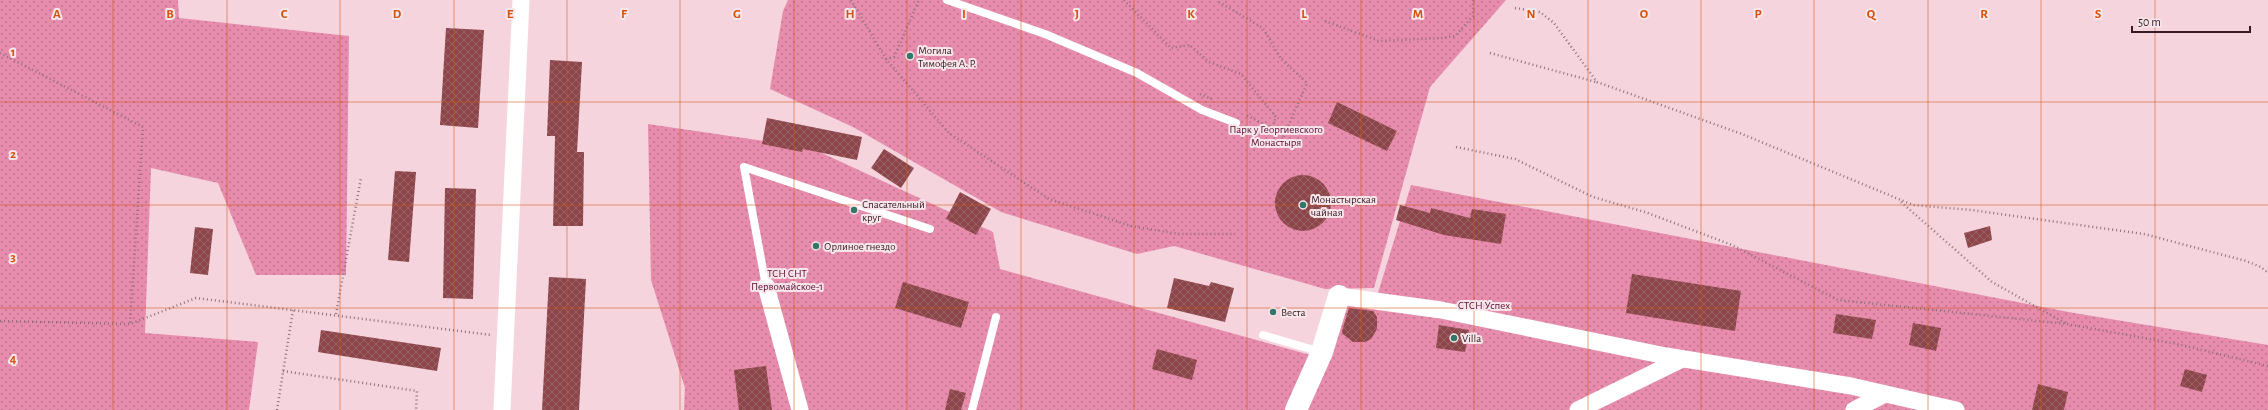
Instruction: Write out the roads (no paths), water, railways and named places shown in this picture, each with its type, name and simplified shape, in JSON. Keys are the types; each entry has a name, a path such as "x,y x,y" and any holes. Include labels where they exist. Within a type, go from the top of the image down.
{"main road":[{"path":"1296,410 1322,352 1339,296"}],"street":[{"path":"502,410 521,0"},
{"path":"766,286 800,410"},
{"path":"1339,296 1441,310 1682,359 1851,386 1956,410"},
{"path":"1578,410 1682,359"},
{"path":"1854,410 1885,394"}],"lane":[{"path":"947,0 1044,34 1116,64 1137,73 1202,110 1236,123"},
{"path":"766,286 744,167 930,229"},
{"path":"972,410 996,317"},
{"path":"1263,335 1322,352"}],"place":[{"name":"Могила Тимофея А. Р.","path":"910,56"},
{"name":"Монастырская чайная","path":"1303,205"},
{"name":"Спасательный круг","path":"854,210"},
{"name":"Орлиное гнездо","path":"816,246"},
{"name":"Веста","path":"1273,312"},
{"name":"Villa","path":"1454,338"}],"park label":[{"name":"Парк у Георгиевского Монастыря","path":"1276,135"},
{"name":"ТСН СНТ Первомайское-1","path":"787,279"},
{"name":"СТСН Успех","path":"1484,305"}]}
